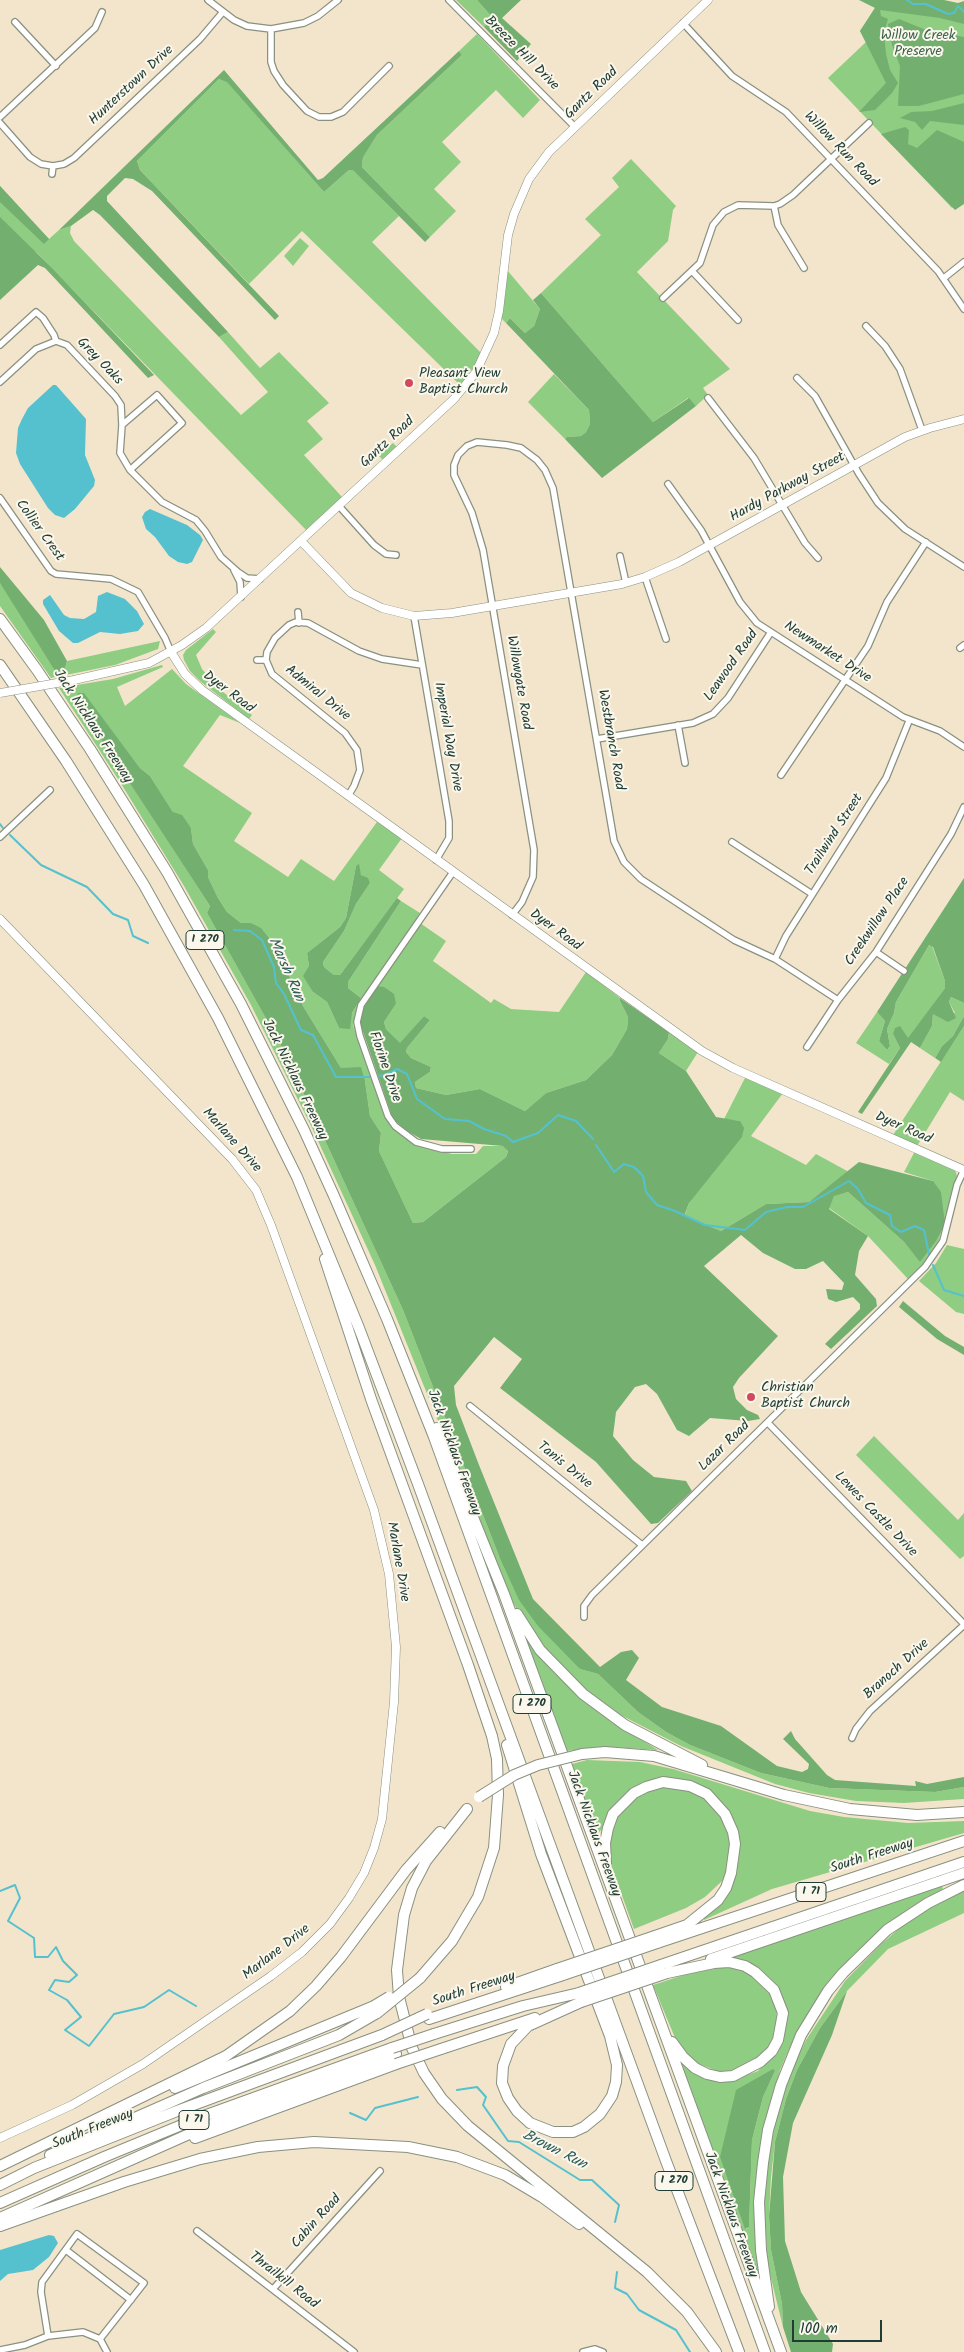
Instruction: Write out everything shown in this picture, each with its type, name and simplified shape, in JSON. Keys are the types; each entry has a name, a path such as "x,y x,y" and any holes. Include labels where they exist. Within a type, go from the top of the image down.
{"highway":[{"name":"Jack Nicklaus Freeway","path":"0,619 37,670 126,804 167,872 241,1004 304,1130 334,1196 408,1370 625,1960 765,2352"},
{"name":"I 270","path":"0,665 102,817 183,954 252,1084 315,1217 411,1466 666,2161 740,2352"},
{"path":"34,2168 49,2155 117,2125 258,2066 339,2035 420,1978 452,1941 478,1897 494,1848 498,1795 497,1759 492,1736 372,1399 328,1269 315,1217"},
{"path":"408,1370 439,1432 504,1594 781,2352"},
{"path":"504,1594 540,1650 582,1694 625,1725 727,1777"},
{"path":"508,1730 507,1744 538,1846 610,2036 617,2065 616,2082 612,2096 600,2114 578,2130 567,2133 553,2132 530,2123 517,2111 508,2098 502,2083 504,2058 516,2037 528,2026 580,1997"},
{"path":"0,2166 107,2116 226,2056 290,2011 316,1986 341,1957 423,1850 479,1797 514,1775 538,1765 582,1754 605,1752 654,1756 784,1795 850,1810 917,1816 964,1812"},
{"path":"610,1887 605,1861 608,1828 613,1814 634,1793 664,1782 673,1782 690,1786 707,1794 720,1807 733,1832 735,1844 731,1873 726,1888 718,1900 687,1925 656,1939"},
{"path":"467,1809 426,1861 412,1888 404,1915 397,1970 399,1997 412,2048 424,2073 442,2099 468,2126 648,2272 687,2312 716,2352"},
{"name":"South Freeway","path":"0,2185 34,2168 177,2111 428,2017 656,1939 964,1841"},
{"name":"South Freeway","path":"0,2203 104,2156 201,2117 437,2041 523,2006 580,1997 664,1969 964,1862"},
{"path":"664,1969 964,1873"},
{"path":"772,2326 760,2250 759,2202 768,2130 793,2052 801,2035 824,1998 858,1958 887,1930 928,1903 964,1885"},
{"path":"656,2008 673,2044 682,2057 707,2074 720,2077 733,2076 747,2071 772,2051 778,2040 783,2013 780,2002 774,1990 756,1972 729,1962 714,1962 664,1969"},
{"path":"0,2218 105,2171 395,2055 580,1997"},
{"path":"107,2116 376,2009"},
{"path":"0,2226 124,2182 200,2159 258,2147 314,2142 361,2143 408,2147 457,2157 505,2175 542,2198 648,2272"}],"street":[{"path":"208,0 222,13 247,26 272,30 304,23 318,16 338,0"},
{"name":"Breeze Hill Drive","path":"449,0 575,127"},
{"name":"Gantz Road","path":"0,693 74,680 149,663 170,652 206,628 241,597 443,410 476,372 491,342 497,322 508,235 522,190 542,160 708,0"},
{"path":"0,117 95,28 102,12"},
{"name":"Hunterstown Drive","path":"53,166 64,164 74,158 200,39 222,13"},
{"path":"15,22 56,66"},
{"name":"Willow Run Road","path":"683,23 732,76 786,112 944,278 964,309"},
{"path":"272,30 272,62 274,71 283,85 307,111 319,117 332,117 343,112 389,66"},
{"path":"0,123 30,157 41,164 53,166 52,174"},
{"path":"663,298 692,271 704,254 713,225 724,212 738,205 774,206 793,195 869,123"},
{"path":"774,206 778,225 804,268"},
{"path":"944,278 964,262"},
{"path":"692,271 738,320"},
{"path":"0,345 36,312 43,318 56,341 36,349 0,382"},
{"path":"866,326 885,346 900,369 922,430"},
{"name":"Grey Oaks","path":"56,341 67,345 115,396 120,405 122,425 120,453 130,470 162,502 188,515 201,525 221,556 231,566 247,578 261,578"},
{"path":"798,378 815,396 854,466 878,504 895,521 964,567"},
{"path":"122,425 157,395 182,423 130,470"},
{"path":"708,398 754,458 805,544 818,558"},
{"name":"Hardy Parkway Street","path":"301,541 351,592 382,608 414,616 452,614 571,593 645,577 679,562 894,442 922,430 964,419"},
{"name":"Westbranch Road","path":"458,455 471,444 485,442 521,448 537,460 545,470 553,488 614,841 629,868 641,879 734,940 775,959 838,1000"},
{"name":"Willowgate Road","path":"458,455 454,465 454,475 478,530 483,550 535,856 533,877 529,889 512,915"},
{"name":"Newmarket Drive","path":"668,484 687,509 748,613 757,623 909,721 940,731 964,747"},
{"name":"Collier Crest","path":"0,498 51,571 56,574 111,579 138,592 170,652"},
{"path":"339,506 374,545 386,554 396,555"},
{"path":"782,775 875,634 887,602 926,542"},
{"path":"620,556 626,582"},
{"name":"Grey Oaks","path":"231,566 240,582 241,597"},
{"path":"645,577 666,639"},
{"path":"298,612 300,622"},
{"name":"Imperial Way Drive","path":"414,616 449,821 448,838 436,860"},
{"path":"257,660 266,660 267,652 274,638 289,625 300,622 308,623 342,643 382,660 422,664"},
{"name":"Leawood Road","path":"597,739 703,719 721,706 771,632"},
{"name":"Dyer Road","path":"170,652 185,674 202,690 711,1057 964,1170"},
{"name":"Admiral Drive","path":"266,660 268,668 277,680 352,741 357,750 360,770 348,796"},
{"name":"Trailwind Street","path":"775,959 786,936 886,778 909,721"},
{"path":"678,725 684,763"},
{"path":"0,837 50,790"},
{"name":"Creekwillow Place","path":"807,1047 838,1000 876,952 951,834 964,807"},
{"path":"732,842 812,894"},
{"name":"Florine Drive","path":"453,872 359,1010 357,1022 360,1036 391,1122 406,1136 416,1142 442,1149 471,1149"},
{"name":"Marlane Drive","path":"0,919 237,1164 256,1190 271,1225 374,1510 389,1574 396,1647 394,1702 382,1819 364,1873 330,1924 310,1945 279,1970 143,2064 72,2105 1,2137"},
{"path":"876,952 904,970"},
{"name":"Lazar Road","path":"584,1617 584,1606 589,1598 932,1259 943,1241 957,1185 964,1170"},
{"name":"Tanis Drive","path":"470,1406 642,1545"},
{"name":"Lewes Castle Drive","path":"768,1423 964,1625"},
{"name":"Branoch Drive","path":"852,1738 856,1729 870,1711 964,1625"},
{"name":"Cabin Road","path":"274,2289 380,2170"},
{"name":"Thrailkill Road","path":"197,2231 354,2352"},
{"path":"48,2336 40,2292 42,2282 77,2234 144,2283 100,2339"},
{"path":"66,2250 132,2300"},
{"path":"0,2350 25,2345 48,2336 83,2332 100,2339 107,2352"},
{"path":"583,2352 595,2349 603,2352"}],"green space":[{"path":"456,0 477,0 492,17 484,27"},
{"path":"477,0 521,0 502,18 531,44 517,61 484,27 492,17"},
{"path":"859,0 944,0 958,3 964,1 964,24 940,18 880,10 881,16 888,19 884,33 886,54 890,70 898,83 892,93 875,110 859,112 886,83 860,31 875,8"},
{"name":"Willow Creek Preserve","path":"880,0 964,6 964,199 952,208 828,78 866,42 860,31"},
{"path":"899,19 926,30 964,37 964,94 919,106 898,106 900,66 892,45 888,24"},
{"path":"477,34 540,100 523,118 496,90 442,142 461,162 434,189 456,211 430,237 362,167 363,156 377,135 462,55 459,51"},
{"path":"459,51 462,55 377,135 363,157 362,167 430,237 425,242 353,170 349,170 324,192 227,82 219,79 137,161 140,170 279,316 275,320 152,191 133,179 125,178 107,196 107,201 228,332 219,337 93,210 71,226 59,230 224,70 318,180 323,178"},
{"path":"219,79 227,81 324,192 349,170 353,169 399,216 372,242 482,354 463,383 458,383 302,231 249,284 140,170 137,161"},
{"path":"964,103 964,125 930,121 922,130 915,122 900,118 911,112 932,111"},
{"path":"905,127 909,130 908,144 917,148 937,130 964,142 964,204 955,210 881,134"},
{"path":"631,159 676,206 673,210 668,241 637,272 730,369 703,388 708,395 696,406 688,398 653,422 541,293 601,235 585,219 619,187 612,178"},
{"path":"0,186 49,239 59,230 71,226 70,233 74,241 241,415 268,392 219,337 228,332 260,368 279,352 329,403 307,421 323,439 304,455 342,497 307,531 36,252 0,286"},
{"path":"0,186 49,239 44,244 0,202"},
{"path":"0,217 52,268 154,375 148,378 45,268 38,265 0,300"},
{"path":"300,238 309,246 293,266 284,256"},
{"path":"507,270 540,309 534,326 525,333 510,318 506,323 501,318"},
{"path":"541,293 653,422 689,398 696,406 602,478 565,439 567,437 581,436 586,432 590,424 589,410 506,323 510,318 525,333 534,326 540,309 533,300"},
{"path":"554,374 589,410 590,424 586,432 581,436 567,437 565,439 528,402"},
{"path":"393,443 397,447 383,460 378,455"},
{"path":"0,567 44,620 67,661 64,672 59,677 0,583"},
{"path":"0,583 64,672 67,661 160,641 158,649 115,665 51,678 0,606"},
{"path":"213,629 216,632 196,655 202,669 218,688 252,715 249,719 201,682 190,671 184,660 183,655 186,650"},
{"path":"162,665 163,667 117,687 125,706 172,669 186,684 240,723 220,715 183,766 252,813 234,841 288,877 301,859 334,881 377,822 402,838 379,870 404,889 340,975 334,975 324,967 323,962 344,931 356,904 370,883 361,875 356,866 346,918 340,927 307,953 313,992 327,1002 339,1028 352,1013 361,998 348,988 348,982 401,901 420,913 355,1014 353,1025 377,1095 387,1118 395,1129 413,1144 452,1154 476,1154 483,1146 504,1146 508,1150 506,1157 423,1222 413,1223 379,1151 381,1133 370,1116 365,1081 341,1068 303,1006 276,947 251,923 241,923 227,912 208,877 208,870 193,844 191,828 173,812 150,776 140,768 84,694 75,698 210,906 207,913 283,1049 403,1310 499,1556 580,1669 598,1674 638,1712 666,1732 690,1745 761,1773 829,1788 935,1792 964,1787 964,1799 904,1803 856,1801 809,1793 775,1784 681,1746 605,1707 574,1682 546,1651 522,1618 508,1594 375,1265 313,1130 251,1005 184,886 59,688 113,679"},
{"path":"78,693 84,693 140,768 150,776 173,812 182,815 191,828 193,844 208,870 208,877 218,898 227,912 241,923 251,923 261,928 276,947 303,1006 341,1068 361,1067 370,1116 381,1133 379,1151 413,1223 423,1222 506,1157 508,1151 503,1146 421,1139 407,1131 393,1119 360,1023 362,1009 377,986 384,987 394,994 396,1004 384,1022 386,1029 400,1043 424,1016 430,1020 407,1048 406,1052 411,1058 431,1067 430,1072 415,1082 416,1088 446,1095 480,1089 525,1111 546,1093 586,1080 612,1055 627,1029 628,1017 620,998 669,1032 668,1039 659,1053 686,1071 716,1117 740,1121 744,1128 742,1137 689,1203 684,1216 721,1231 766,1204 809,1202 859,1162 933,1181 941,1192 945,1224 936,1241 920,1262 904,1242 848,1192 834,1196 829,1209 868,1236 859,1251 855,1275 876,1299 877,1306 831,1349 825,1344 860,1309 860,1304 853,1297 836,1302 828,1299 826,1289 842,1290 844,1283 823,1261 806,1269 795,1269 763,1253 741,1235 704,1266 778,1336 733,1387 736,1399 747,1410 758,1415 760,1419 748,1421 710,1418 689,1436 677,1430 657,1394 646,1384 635,1387 616,1412 613,1436 633,1460 654,1477 686,1481 692,1491 658,1523 651,1524 596,1462 500,1388 522,1359 494,1337 454,1386 456,1405 533,1599 600,1667 621,1652 632,1650 639,1658 626,1680 662,1707 721,1726 777,1766 802,1772 808,1769 809,1764 783,1739 791,1731 795,1739 827,1775 835,1780 916,1786 915,1781 927,1784 964,1777 964,1787 935,1792 829,1788 761,1773 690,1745 666,1732 638,1712 598,1674 580,1669 538,1626 519,1600 499,1556 403,1310 283,1049 207,913 210,906 75,699"},
{"path":"359,864 361,875 368,878 370,883 356,904 344,931 323,962 324,967 334,975 340,975 397,898 401,901 348,982 348,988 361,998 352,1013 350,1029 339,1028 327,1002 313,992 303,976 309,966 307,953 340,927 346,918 356,866"},
{"path":"964,878 964,1003 951,997 949,1002 956,1018 948,1022 933,1014 932,1026 920,1048 911,1042 862,1114 858,1112 900,1048 893,1034 895,1028 900,1026 908,1038 945,988 945,981 933,947 929,945 896,1002 894,1013 887,1029 890,1046 887,1050 879,1041 885,1021 877,1012"},
{"path":"420,923 446,941 433,961 491,1003 494,999 511,1009 559,1012 586,972 620,998 628,1017 627,1029 612,1055 586,1080 546,1093 525,1111 480,1089 446,1095 416,1088 415,1082 430,1072 431,1067 411,1058 406,1052 407,1048 430,1020 424,1016 400,1044 386,1029 384,1022 396,1004 377,986"},
{"path":"929,945 932,946 945,981 945,988 908,1039 893,1034 900,1048 889,1064 856,1043 877,1012 885,1021 879,1041 887,1050 890,1046 887,1029 894,1013 896,1002"},
{"path":"951,997 964,1003 964,1016 953,1036 942,1046 935,1058 920,1048 932,1026 933,1013 955,1013 949,1002"},
{"path":"964,1016 964,1026 941,1062 935,1058 942,1046 953,1036"},
{"path":"964,1026 964,1101 950,1092 917,1146 893,1135"},
{"path":"669,1032 698,1052 686,1071 659,1053 668,1039"},
{"path":"746,1076 783,1093 751,1136 806,1165 816,1154 849,1172 809,1202 766,1204 721,1231 684,1217 689,1203 740,1121 724,1119"},
{"path":"915,1151 955,1170 957,1176 938,1243 926,1262 908,1279 868,1236 829,1208 834,1195 848,1192 904,1242 920,1261 933,1181 904,1172"},
{"path":"947,1245 964,1249 964,1314 956,1312 919,1281 936,1263"},
{"path":"903,1301 945,1336 964,1347 964,1355 937,1339 899,1307"},
{"path":"874,1436 958,1520 964,1513 964,1556 960,1559 856,1455"},
{"path":"515,1621 626,1730 658,1750 611,1747 566,1751"},
{"path":"587,1760 640,1762 673,1769 810,1811 844,1817 908,1823 964,1821 964,1833 772,1889 704,1920 724,1900 730,1890 739,1859 736,1828 721,1802 711,1793 651,1782 596,1835 572,1764"},
{"path":"677,1786 700,1795 720,1812 730,1835 731,1852 727,1869 722,1881 705,1897 686,1908 634,1929 609,1859 608,1847 614,1822 620,1812 641,1794 662,1787"},
{"path":"942,1886 943,1889 881,1930 854,1954 837,1973 800,2028 789,2049 780,2070 762,2132 755,2212 759,2277 679,2061 733,2080 758,2071 777,2050 780,1994 761,1970 734,1959 734,1956","holes":["775,2071 763,2097 752,2140 749,2227 746,2229 736,2091"]},
{"path":"964,1891 964,1913 888,1949 847,1991 820,2028 797,2070 786,2099 775,2142 771,2177 769,2216 771,2250 782,2304 783,2327 768,2266 764,2208 767,2163 777,2113 788,2077 806,2040 845,1981 881,1944 901,1927 926,1910"},
{"path":"711,1966 737,1966 765,1983 776,2004 777,2019 774,2036 769,2046 758,2059 736,2070 720,2072 691,2061 678,2045 653,1985"},
{"path":"847,1991 832,2035 793,2123 783,2177 785,2241 801,2292 833,2344 832,2352 791,2352 783,2327 782,2304 771,2250 769,2216 775,2142 786,2099 797,2070 820,2028"},
{"path":"773,2069 775,2071 763,2097 752,2140 749,2227 745,2229 720,2157 736,2090"}],"water":[{"path":"53,385 56,385 86,419 85,455 95,480 94,486 75,509 64,518 55,515 48,508 20,464 16,453 18,428 22,419 28,408"},
{"path":"150,509 187,525 200,535 203,540 192,562 187,564 178,562 169,556 155,537 146,529 142,517"},
{"path":"107,592 125,599 137,611 144,624 138,631 120,634 100,632 78,643 73,643 59,631 43,604 43,600 50,595 64,615 70,618 84,619 96,612 98,596"},
{"path":"49,2235 54,2236 58,2243 49,2257 33,2270 8,2274 0,2281 0,2250"}],"waterway":[{"path":"907,0 913,4 926,4 948,14 954,13 958,6 964,12"},
{"name":"Marsh Run","path":"0,824 3,828"},
{"name":"Marsh Run","path":"10,835 41,865 87,887 113,914 128,920 133,936 148,943"},
{"name":"Marsh Run","path":"234,930 250,931 262,940 274,967 276,983 284,994 301,1030 313,1035 336,1077 385,1075 397,1069 407,1074 417,1099 445,1119 469,1121 484,1129 506,1136 513,1142 538,1133 558,1115 576,1121 593,1139"},
{"name":"Marsh Run","path":"596,1145 614,1172 624,1164 634,1167 643,1176 646,1192 657,1205 705,1225 745,1230 766,1212 787,1207 803,1207 849,1181 858,1189 866,1203 890,1215 892,1226 901,1232 915,1226 924,1230 929,1254"},
{"name":"Marsh Run","path":"933,1265 944,1290 964,1296"},
{"name":"Brown Run","path":"0,1891 15,1885 20,1898 8,1921 34,1938 35,1957 48,1957 56,1947 63,1961 77,1975 69,1982 55,1980 49,1990 67,2000 81,2017 65,2030 89,2046 114,2014 144,2007 169,1990 196,2006"},
{"name":"Brown Run","path":"457,2090 477,2087 486,2097 483,2105 508,2141 519,2142 580,2180 592,2180 619,2205 615,2222"},
{"name":"Brown Run","path":"350,2113 366,2120 375,2108 418,2097"},
{"name":"Brown Run","path":"617,2272 615,2288 627,2294 639,2310 676,2330 690,2352"}],"place":[{"name":"Pleasant View Baptist Church","path":"409,383"},
{"name":"Christian Baptist Church","path":"751,1397"}]}
